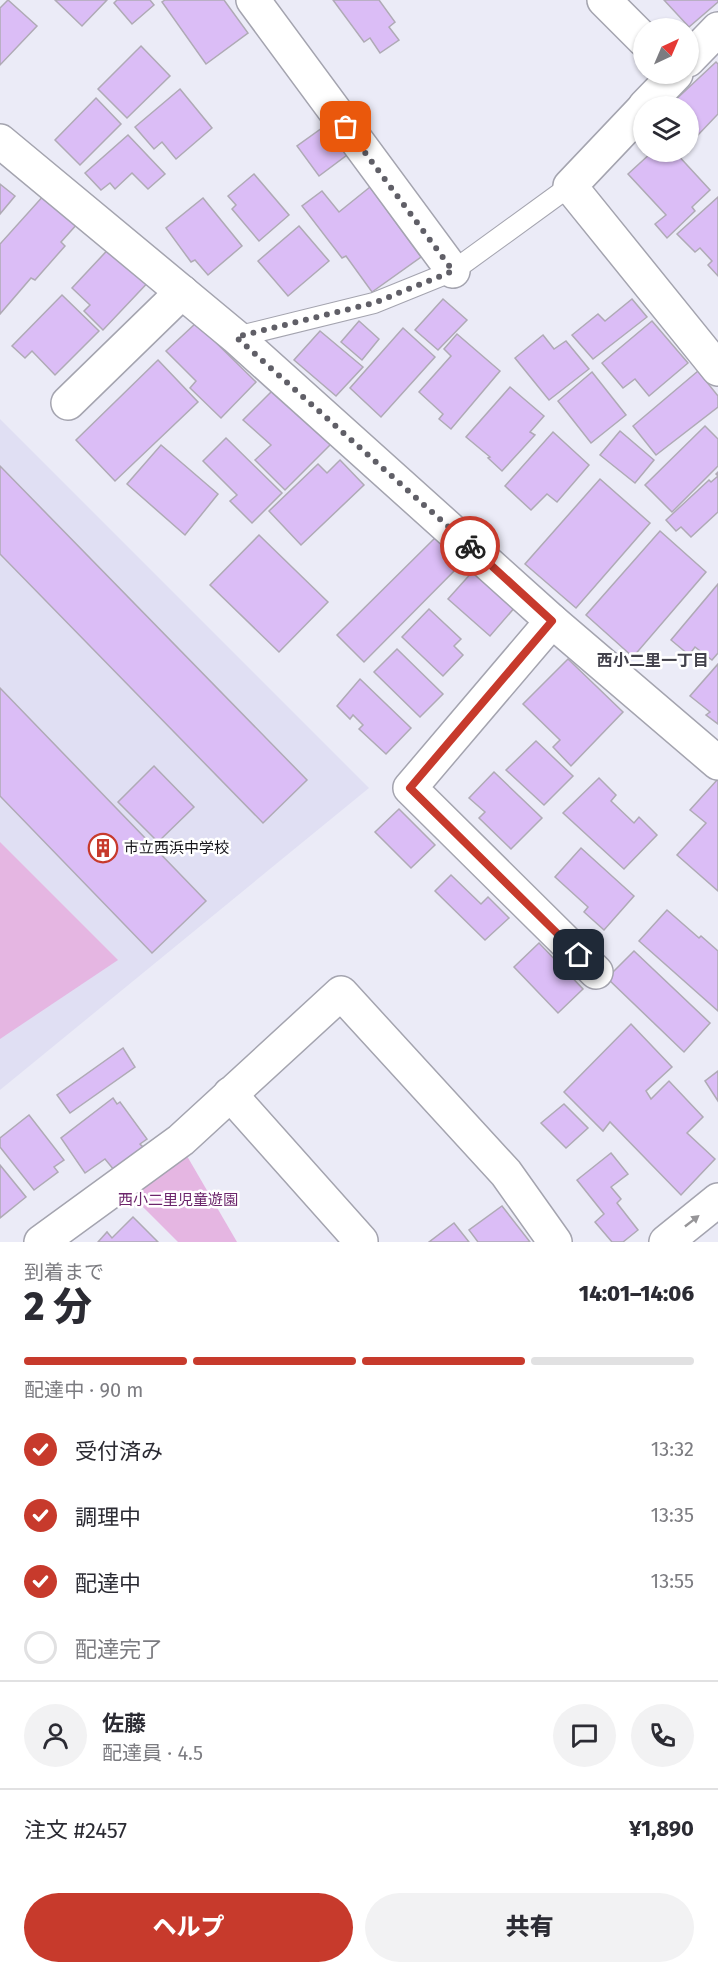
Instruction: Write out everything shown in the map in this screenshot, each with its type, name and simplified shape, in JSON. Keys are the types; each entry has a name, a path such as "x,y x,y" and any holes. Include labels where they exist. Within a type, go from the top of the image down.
{"street":[{"path":"253,0 453,271"},
{"path":"604,0 633,29"},
{"path":"699,49 718,29"},
{"path":"655,96 666,84"},
{"path":"633,119 570,186 718,369"},
{"path":"0,141 236,337 552,621 718,763"},
{"path":"68,404 182,292"},
{"path":"552,621 410,788 596,972"},
{"path":"41,1242 181,1140 340,993 506,1173 555,1242"},
{"path":"230,1094 361,1241"},
{"path":"666,1242 718,1200"}],"lane":[{"path":"236,337 374,303 453,271 570,186"}],"shaded area":[{"path":"0,419 369,788 0,1090"}],"green space":[{"path":"0,842 118,960 0,1039"},
{"name":"西小二里児童遊園","path":"187,1156 237,1242 178,1242 133,1197"}],"building":[{"path":"8,0 37,26 0,65 0,8"},
{"path":"55,0 107,0 82,26"},
{"path":"117,0 150,0 154,5 132,24 114,3"},
{"path":"165,0 224,0 248,33 206,64 162,2"},
{"path":"333,0 379,0 395,22 389,27 399,40 380,53 370,38 364,42"},
{"path":"664,0 718,0 699,18 681,18"},
{"path":"141,46 170,76 127,118 98,89"},
{"path":"716,62 718,64 718,114 699,134 699,96 680,96 692,84 699,84 699,78"},
{"path":"180,89 212,128 176,159 162,142 154,149 135,127"},
{"path":"96,98 121,124 80,165 55,140"},
{"path":"329,123 351,152 319,176 297,146"},
{"path":"128,135 165,174 148,189 132,173 115,189 110,183 101,190 85,173"},
{"path":"641,162 684,162 710,190 692,207 695,211 667,238 655,224 666,215 628,174"},
{"path":"254,174 289,215 259,241 232,209 236,205 228,196"},
{"path":"0,184 15,196 0,214"},
{"path":"370,187 421,257 372,292 346,256 342,258 302,206 322,191 339,212"},
{"path":"45,194 78,223 61,242 65,246 35,280 31,278 0,314 0,244"},
{"path":"718,197 718,276 708,265 712,261 700,248 695,252 677,234"},
{"path":"203,198 242,246 208,275 195,260 191,262 166,228"},
{"path":"299,226 329,261 288,296 258,261"},
{"path":"116,241 154,276 103,330 84,311 90,305 72,288"},
{"path":"62,295 99,331 55,375 32,351 25,358 12,346"},
{"path":"443,299 467,320 438,350 415,330"},
{"path":"632,299 647,317 593,359 572,335 598,314 605,321"},
{"path":"359,321 379,339 362,360 341,342"},
{"path":"652,321 688,363 649,396 635,379 623,388 602,363"},
{"path":"196,323 256,382 221,418 190,388 196,381 166,351"},
{"path":"403,328 435,357 381,417 350,388"},
{"path":"320,331 363,367 336,396 294,360"},
{"path":"457,334 500,371 451,429 439,419 443,414 419,392 451,356 444,349"},
{"path":"543,335 554,349 566,341 589,369 549,400 515,358"},
{"path":"158,360 198,402 115,481 76,440"},
{"path":"698,371 718,396 718,407 656,455 633,426"},
{"path":"592,372 626,415 591,443 558,401"},
{"path":"510,387 544,416 530,432 535,435 502,471 488,458 490,457 466,437"},
{"path":"274,389 331,444 285,490 255,460 271,445 243,420"},
{"path":"705,426 718,439 718,466 672,512 645,485"},
{"path":"620,431 654,460 635,483 600,455"},
{"path":"553,432 589,465 557,502 547,494 531,510 505,486"},
{"path":"226,438 282,493 252,523 230,501 237,495 203,461"},
{"path":"161,445 218,494 185,535 127,484"},
{"path":"340,460 364,485 301,545 269,511 318,464 327,473"},
{"path":"0,466 307,780 263,823 0,554"},
{"path":"718,476 718,512 691,537 681,527 676,531 666,520 709,480 711,482"},
{"path":"600,479 650,523 576,608 525,564"},
{"path":"660,531 706,572 633,657 586,615"},
{"path":"439,534 465,560 364,662 337,635"},
{"path":"259,535 328,602 279,652 210,585"},
{"path":"474,570 516,606 490,636 448,599"},
{"path":"718,584 718,653 712,660 695,647 689,655 671,640"},
{"path":"429,609 461,639 454,646 463,655 443,676 402,637"},
{"path":"397,649 443,694 420,717 374,672"},
{"path":"568,659 623,712 571,766 553,747 560,740 523,704"},
{"path":"718,664 718,724 706,715 710,712 690,696"},
{"path":"360,679 411,728 386,754 359,729 363,725 353,715 350,719 337,706"},
{"name":"市立西浜中学校","path":"0,688 206,901 152,953 0,796"},
{"path":"536,741 573,776 544,805 506,770"},
{"path":"154,766 194,807 158,842 118,802"},
{"path":"494,772 542,818 511,849 479,818 485,812 469,798"},
{"path":"599,778 616,795 611,801 634,823 639,817 657,835 624,869 563,813"},
{"path":"717,780 718,891 677,855 706,823 690,810"},
{"path":"399,809 435,845 411,868 375,832"},
{"path":"581,848 634,896 604,930 584,912 588,907 555,877"},
{"path":"451,875 481,904 488,897 509,918 485,940 435,891"},
{"path":"667,910 718,951 718,1011 639,941"},
{"path":"539,943 583,989 558,1013 514,967"},
{"path":"634,951 710,1023 684,1052 607,978"},
{"path":"631,1024 672,1067 646,1091 651,1099 669,1081 703,1117 687,1133 715,1159 681,1195 610,1122 603,1131 564,1092"},
{"path":"123,1048 135,1067 70,1113 57,1095"},
{"path":"718,1071 718,1101 705,1081"},
{"path":"113,1098 117,1104 120,1102 147,1139 140,1144 144,1148 114,1170 105,1159 85,1173 61,1138"},
{"path":"564,1104 588,1128 566,1148 541,1123"},
{"path":"29,1115 64,1160 54,1167 58,1172 34,1190 0,1147 0,1138"},
{"path":"611,1153 628,1174 611,1187 621,1199 617,1203 638,1230 623,1242 612,1242 595,1222 604,1214 577,1180"},
{"path":"0,1165 26,1197 0,1218"},
{"path":"502,1206 530,1242 478,1242 469,1230"},
{"path":"133,1217 158,1242 98,1242 107,1232 112,1238"},
{"path":"454,1223 469,1242 429,1242"}],"way so far":[{"path":"346,127 453,271 374,303 236,337 470,546"}],"place":[{"name":"市立西浜中学校","path":"103,848"}],"district":[{"name":"西小二里一丁目","path":"653,660"}],"route":[{"path":"470,546 552,621 410,788 579,955"}]}
